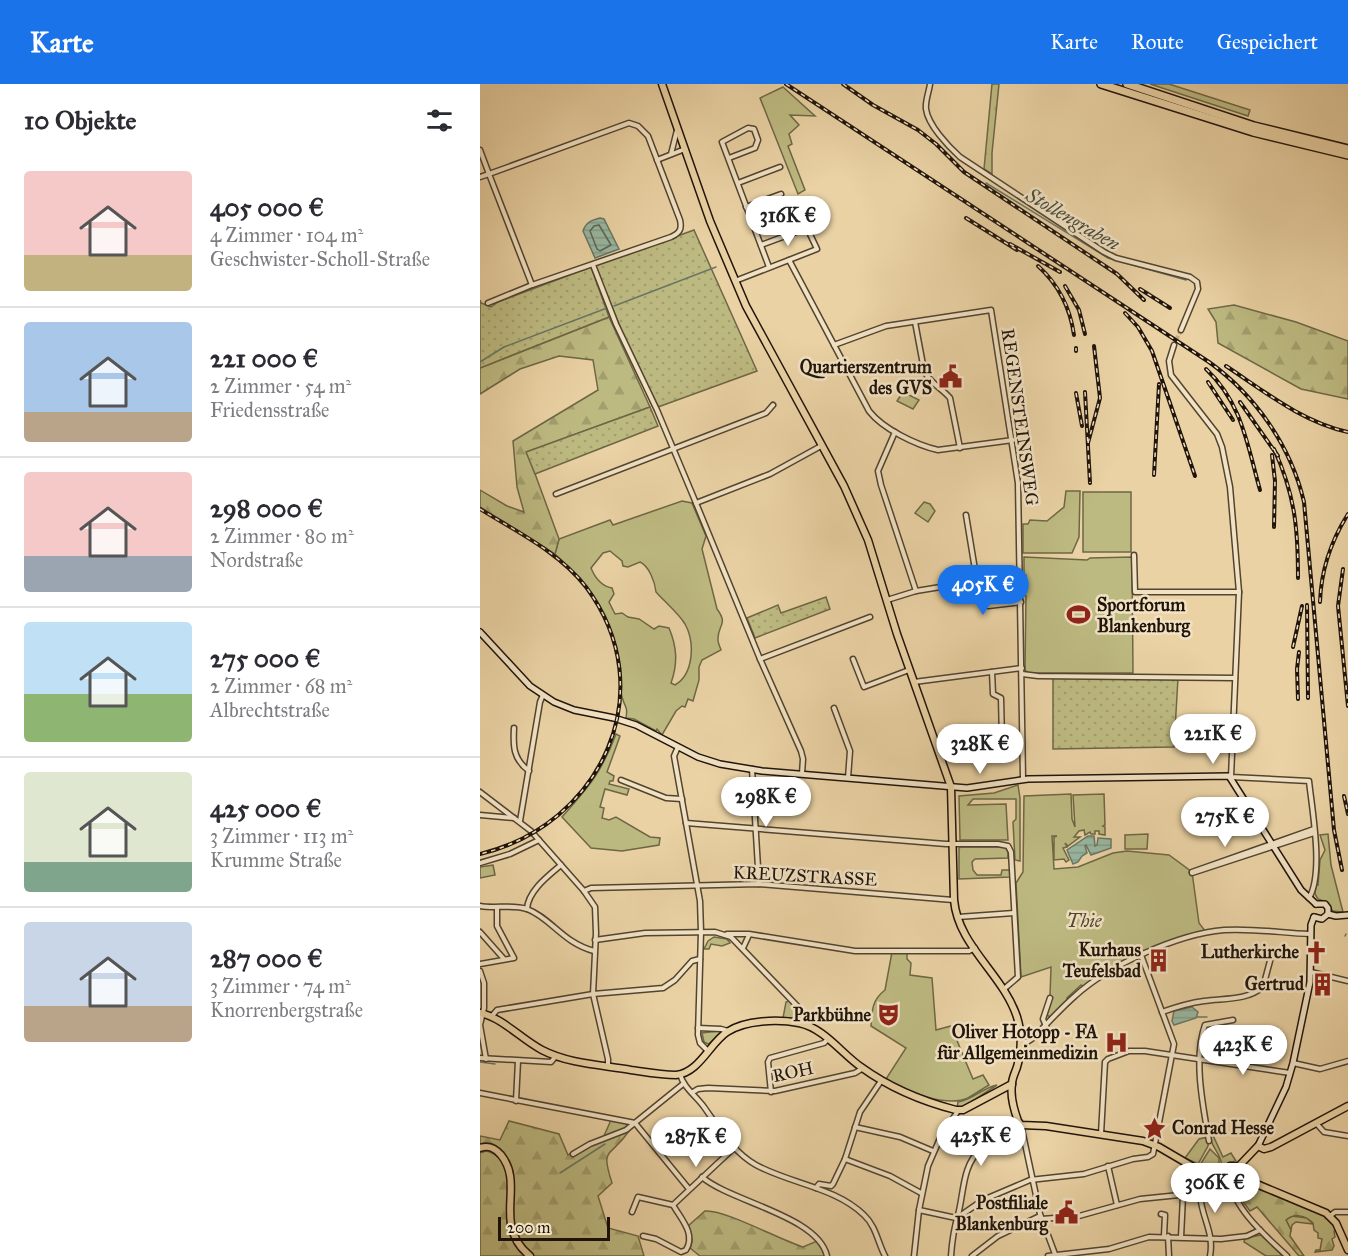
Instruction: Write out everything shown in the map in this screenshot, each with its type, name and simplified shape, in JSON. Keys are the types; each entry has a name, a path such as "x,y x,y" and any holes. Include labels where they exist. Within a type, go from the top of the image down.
{"highway":[{"path":"1101,84 1253,132 1348,155"},
{"path":"1127,84 1254,126 1348,149"}],"main road":[{"path":"662,84 710,221 754,323 844,486 862,525 951,787 954,900 957,918 961,928 1004,989 1017,1017 1021,1042 1012,1084 1015,1114 1021,1125 1046,1126 1127,1137 1155,1145 1204,1172 1225,1173"},
{"path":"481,1013 492,1017 538,1048 556,1056 662,1074 680,1074 694,1066 728,1031 762,1022 784,1021 814,1029 863,1068 906,1094 958,1111 1012,1084"},
{"path":"1238,1167 1258,1146 1264,1149 1271,1147 1348,1106"},
{"path":"480,1148 487,1146 495,1149 507,1165 512,1183 510,1216 512,1228 518,1243 530,1256"},
{"path":"1225,1173 1230,1166 1238,1167"},
{"path":"1238,1167 1241,1172 1240,1177"},
{"path":"1225,1173 1227,1179 1232,1181 1240,1177 1330,1216 1339,1228 1348,1250"}],"street":[{"path":"930,84 926,104 928,116 947,145 960,157 1104,252 1116,258 1190,277 1197,282 1198,286 1181,330"},
{"path":"480,177 628,123 638,126 648,136 681,228 675,236 532,285 488,303"},
{"path":"729,158 755,148 758,140 754,129 748,128 722,142 769,267"},
{"path":"670,154 678,129"},
{"path":"657,160 685,149"},
{"path":"480,150 532,285"},
{"path":"738,183 780,167"},
{"path":"746,207 781,194"},
{"path":"735,281 817,249 800,213"},
{"path":"761,245 807,228"},
{"path":"789,260 869,411 880,424 930,448 941,450 1013,440"},
{"path":"593,265 620,331 666,430 760,658 803,754 802,774"},
{"name":"REGENSTEINSWEG","path":"915,322 991,310 1013,440 1019,495 1023,779"},
{"path":"834,345 883,327 915,322 924,370 927,377 950,398 960,448"},
{"path":"1174,345 1169,361 1172,379 1217,434 1230,487 1239,592 1231,777 1301,890 1316,904 1325,904 1328,914"},
{"path":"556,494 766,413 773,405"},
{"path":"896,432 878,471 916,591"},
{"path":"696,503 765,476 821,446"},
{"path":"966,515 980,600 988,606 1021,602"},
{"path":"1134,555 1135,592 1239,592"},
{"path":"887,600 916,591 977,582"},
{"path":"760,658 870,616"},
{"path":"480,632 530,686 543,695 574,710 636,725 709,761 752,769 951,787 976,787 1023,779 1231,777 1308,780 1317,857 1313,890 1309,898"},
{"path":"853,659 864,687 910,669"},
{"path":"914,682 992,672 1022,671 1038,676 1235,678"},
{"path":"992,672 993,694 1001,698 1002,741"},
{"path":"520,821 543,695"},
{"path":"834,708 850,751 848,778"},
{"path":"514,728 514,750 517,759 529,771"},
{"path":"678,747 674,756 697,885 701,932 698,1028 700,1043 708,1052"},
{"path":"752,769 759,884"},
{"path":"621,780 666,798 682,799"},
{"path":"480,792 520,821 584,891 595,907 596,940 592,994 609,1059 608,1066"},
{"path":"480,815 514,818"},
{"path":"686,823 953,844 1008,846 1011,852 1018,977 1004,989"},
{"path":"1272,845 1194,873 1192,872 1272,845 1314,831"},
{"path":"480,863 510,854 539,840"},
{"path":"527,909 528,902 540,884 561,865"},
{"name":"KREUZSTRASSE","path":"584,891 591,888 759,884 954,900"},
{"path":"1258,1146 1279,1102 1293,1063 1309,992 1310,934 1314,917 1312,910 1316,904"},
{"path":"480,906 527,909 571,942 594,951"},
{"path":"480,964 514,958 497,926 497,908"},
{"path":"957,918 1014,914"},
{"path":"1328,914 1348,915"},
{"path":"1314,917 1322,919 1328,914"},
{"path":"1021,1042 1027,1042 1033,1038 1076,995 1113,970 1141,955 1174,942 1209,933 1233,930 1310,934"},
{"path":"480,932 505,960"},
{"path":"596,940 645,933 701,932 749,934 855,951 969,951 975,948"},
{"path":"726,934 801,1010 802,1024"},
{"path":"742,948 749,934"},
{"path":"919,1210 957,1218 983,1200 1032,1179 1069,1177 1133,1159 1149,1157 1153,1154 1174,1044 1141,955"},
{"path":"492,1017 497,1010 592,994 663,988 675,980 692,961 700,959"},
{"path":"1162,1012 1190,1003 1237,998 1252,994 1263,987 1270,961"},
{"path":"480,971 484,989 480,1024 483,1058 551,1062 556,1056"},
{"path":"1311,972 1348,981"},
{"path":"1046,1026 1043,1019 1050,998"},
{"path":"1209,1141 1203,1108 1200,1042 1205,1025 1233,1020"},
{"path":"698,1028 728,1031"},
{"path":"771,1092 769,1059 828,1039"},
{"path":"1101,1134 1105,1060 1133,1051 1290,1073"},
{"path":"516,1101 518,1061"},
{"path":"1293,1063 1320,1069 1348,1061"},
{"name":"ROH","path":"693,1092 708,1088 771,1092 855,1073 863,1068"},
{"path":"680,1074 683,1084 693,1092 735,1148 755,1164 846,1202 864,1215 873,1226 885,1256"},
{"path":"816,1188 819,1184 831,1186 833,1184 845,1159 862,1107 881,1080"},
{"path":"573,1154 590,1144 626,1130 683,1084"},
{"path":"480,1094 635,1123 689,1189"},
{"path":"914,1256 921,1193 933,1151 958,1111"},
{"path":"1316,1124 1324,1132 1348,1136"},
{"path":"951,1256 955,1221 966,1173 974,1156 985,1145 1021,1125 1041,1218 1058,1255"},
{"path":"855,1127 900,1137 933,1151"},
{"path":"673,1204 735,1148"},
{"path":"845,1159 890,1176 921,1193"},
{"path":"1108,1166 1117,1205"},
{"path":"1204,1172 1199,1193 1211,1239 1210,1256"},
{"path":"702,1177 734,1196 789,1218 823,1244 827,1256"},
{"path":"1232,1181 1232,1191 1235,1197 1260,1230 1287,1256"},
{"path":"972,1256 998,1236 1041,1218 1079,1216 1156,1197 1199,1193"},
{"path":"1181,1237 1183,1196"},
{"path":"633,1212 638,1197 673,1204 689,1232 690,1240 686,1250 681,1252 656,1239 643,1236"},
{"path":"1330,1216 1337,1212 1348,1212"},
{"path":"1161,1214 1165,1215 1169,1256"},
{"path":"1048,1256 1083,1254 1116,1247 1146,1237 1211,1239 1247,1236 1260,1230"}],"green space":[{"path":"992,84 999,84 992,174 984,169"},
{"path":"1150,84 1169,84 1250,110 1248,116"},
{"path":"783,87 815,116 790,115 799,125 789,134 792,144 788,146 805,190 798,194 760,98"},
{"path":"694,230 757,371 658,407 626,341 595,266"},
{"path":"591,267 609,317 480,368 480,300 481,303 491,307 498,302"},
{"path":"1234,305 1296,322 1348,341 1348,399 1301,389 1218,343 1216,322 1208,309"},
{"path":"609,317 650,407 527,452 559,539 555,554 480,507 480,490 507,506 524,512 517,487 513,441 598,390 593,360 559,356 520,369 480,394 480,368"},
{"path":"903,392 919,400 913,409 897,401"},
{"path":"650,407 658,426 535,474 526,452"},
{"path":"1066,491 1080,491 1079,537 1072,553 1023,553 1023,524 1028,524 1030,520 1047,521 1064,507"},
{"path":"1083,492 1131,492 1131,552 1083,552"},
{"path":"682,501 692,503 706,536 702,549 717,609 722,618 718,635 721,650 702,660 693,701 688,699 685,707 682,706 676,711 662,735 657,729 656,731 634,719 626,718 621,693 620,664 605,617 589,590 555,554 559,539 610,520 613,525","holes":["610,551 622,561 623,566 628,567 640,562 646,567 653,579 656,592 679,616 688,631 691,648 689,666 681,680 675,685 671,683 676,662 675,648 669,628 659,626 654,629 639,619 622,613 615,614 609,602 614,594 612,588 599,581 591,568 603,553"]},
{"path":"924,502 930,504 935,511 928,522 915,513"},
{"name":"Sportforum Blankenburg","path":"1024,557 1087,560 1132,557 1133,673 1029,673 1025,670 1026,596 1024,592 1026,592 1026,575 1024,574"},
{"path":"826,597 830,609 755,638 747,618 778,605 781,613"},
{"path":"1053,678 1178,678 1174,747 1053,749"},
{"path":"616,734 620,736 607,772 614,776 613,781 609,784 629,789 627,795 605,789 600,807 604,808 602,818 609,820 616,817 650,837 660,838 659,845 622,851 591,848 562,817 594,779"},
{"path":"1018,785 1020,861 1015,860 1013,822 1016,819 1016,799 973,799 968,805 1006,804 1008,840 960,840 959,796 994,793"},
{"name":"Thie","path":"1071,794 1072,819 1075,827 1073,795 1104,794 1105,835 1095,831 1095,834 1090,832 1085,835 1084,830 1079,831 1074,837 1080,837 1068,846 1065,843 1067,847 1063,848 1069,860 1066,862 1064,859 1054,860 1054,837 1057,836 1052,836 1054,869 1078,867 1113,853 1127,851 1169,855 1192,872 1199,923 1206,932 1139,954 1083,987 1081,985 1051,1017 1046,1015 1050,996 1051,967 1021,977 1016,883 1023,872 1024,796"},
{"path":"1148,834 1147,849 1125,849 1125,835"},
{"path":"1328,834 1331,865 1343,912 1333,911 1315,894 1320,860 1325,850 1320,835"},
{"path":"1005,847 1008,858 975,859 972,862 973,870 977,875 1001,875 1002,870 1010,870 1010,877 959,879 959,848"},
{"path":"493,865 495,875 480,878 480,867"},
{"path":"714,937 727,939 730,943 722,946 711,944 709,949 704,949 708,941"},
{"path":"892,952 907,952 907,959 911,963 910,975 932,978 936,1030 951,1026 963,1055 974,1051 976,1057 965,1060 973,1079 983,1075 989,1085 968,1098 949,1101 914,1093 886,1079 906,1048 871,1026 875,1002 885,990"},
{"path":"789,1001 799,1012 798,1019 783,1018 786,1002"},
{"path":"722,1031 710,1043 704,1042 702,1033"},
{"path":"997,1085 965,1106 957,1108 958,1102"},
{"path":"611,1120 626,1123 629,1131 607,1158 612,1183 598,1196 608,1228 638,1236 644,1256 535,1256 522,1243 514,1226 514,1178 508,1159 494,1144 480,1144 480,1136 500,1140 509,1121 559,1134 568,1155 603,1138"},
{"path":"1211,1131 1223,1157 1231,1153 1236,1161 1222,1168 1220,1157 1211,1142"},
{"path":"1208,1137 1208,1146 1198,1164 1185,1158 1199,1139"},
{"path":"1210,1149 1219,1158 1219,1168 1200,1165"},
{"path":"486,1151 497,1156 507,1173 508,1228 512,1240 526,1256 480,1256 480,1153"},
{"path":"1219,1176 1221,1185 1202,1190 1205,1178"},
{"path":"1253,1187 1322,1214 1331,1221 1337,1229 1332,1239 1334,1246 1332,1250 1315,1252 1320,1250 1322,1239 1318,1238 1313,1223 1303,1217 1292,1216 1286,1220 1291,1230 1290,1236 1304,1256 1299,1256 1257,1207 1250,1211 1241,1199"},
{"path":"705,1211 725,1215 803,1247 817,1241 822,1245 826,1256 700,1256 690,1248 692,1240 688,1226"},
{"path":"1292,1216 1307,1218 1313,1224 1296,1222 1292,1225 1291,1230 1286,1220"},
{"path":"1261,1235 1284,1256 1266,1256 1244,1242 1245,1238"}],"water":[{"path":"600,218 604,219 619,249 595,258 583,231 586,225"},
{"path":"1088,836 1094,836 1095,846 1098,838 1111,839 1111,848 1091,855 1086,845 1087,853 1073,864 1067,850"},
{"path":"1192,1007 1198,1012 1196,1018 1174,1025 1172,1021 1174,1011"}],"waterway":[{"name":"Stollengraben","path":"986,183 1108,258 1186,280"},
{"name":"Stollengraben","path":"614,306 716,267"},
{"name":"Stollengraben","path":"480,362 504,347 607,308"},
{"path":"1197,1017 1207,1017"},
{"path":"480,1062 495,1064"},
{"path":"560,1173 605,1144"}],"tunnel":[{"path":"1174,345 1181,330"}],"railway":[{"path":"786,84 1209,362 1241,390 1269,423 1290,461 1304,502 1334,830 1342,870"},
{"path":"843,84 873,105 918,130 964,172 1117,274 1144,300"},
{"path":"966,218 1017,250"},
{"path":"1010,244 1060,272"},
{"path":"1038,266 1058,289 1070,315 1074,335"},
{"path":"1065,286 1079,310 1085,334"},
{"path":"1140,289 1170,308"},
{"path":"1125,313 1138,327 1152,351 1195,476"},
{"path":"1088,443 1100,398 1094,346"},
{"path":"1226,366 1299,413 1348,432"},
{"path":"1206,369 1228,396 1242,425 1260,490"},
{"path":"1208,382 1233,420"},
{"path":"1154,475 1159,384"},
{"path":"1085,392 1090,483"},
{"path":"1076,393 1082,426"},
{"path":"1240,402 1278,456"},
{"path":"1274,449 1287,482 1294,512 1298,578"},
{"path":"1272,455 1275,481 1274,527"},
{"path":"480,509 550,553 586,587 609,627 619,669 619,710 608,749 587,784 559,815 522,838 480,854"},
{"path":"1320,602 1322,579 1328,556 1348,514"},
{"path":"1343,569 1338,606 1348,706"},
{"path":"1307,605 1308,698"},
{"path":"1293,647 1302,606"},
{"path":"1298,699 1299,652"},
{"path":"1344,796 1348,814"}],"place":[{"name":"Quartierszentrum des GVS","path":"950,377"},
{"name":"Sportforum Blankenburg","path":"1079,615"},
{"name":"Lutherkirche","path":"1317,952"},
{"name":"Kurhaus Teufelsbad","path":"1159,960"},
{"name":"Gertrud","path":"1322,984"},
{"name":"Parkbühne","path":"889,1015"},
{"name":"Oliver Hotopp - FA für Allgemeinmedizin","path":"1116,1042"},
{"name":"Conrad Hesse","path":"1154,1128"},
{"name":"Postfiliale Blankenburg","path":"1066,1213"}]}
